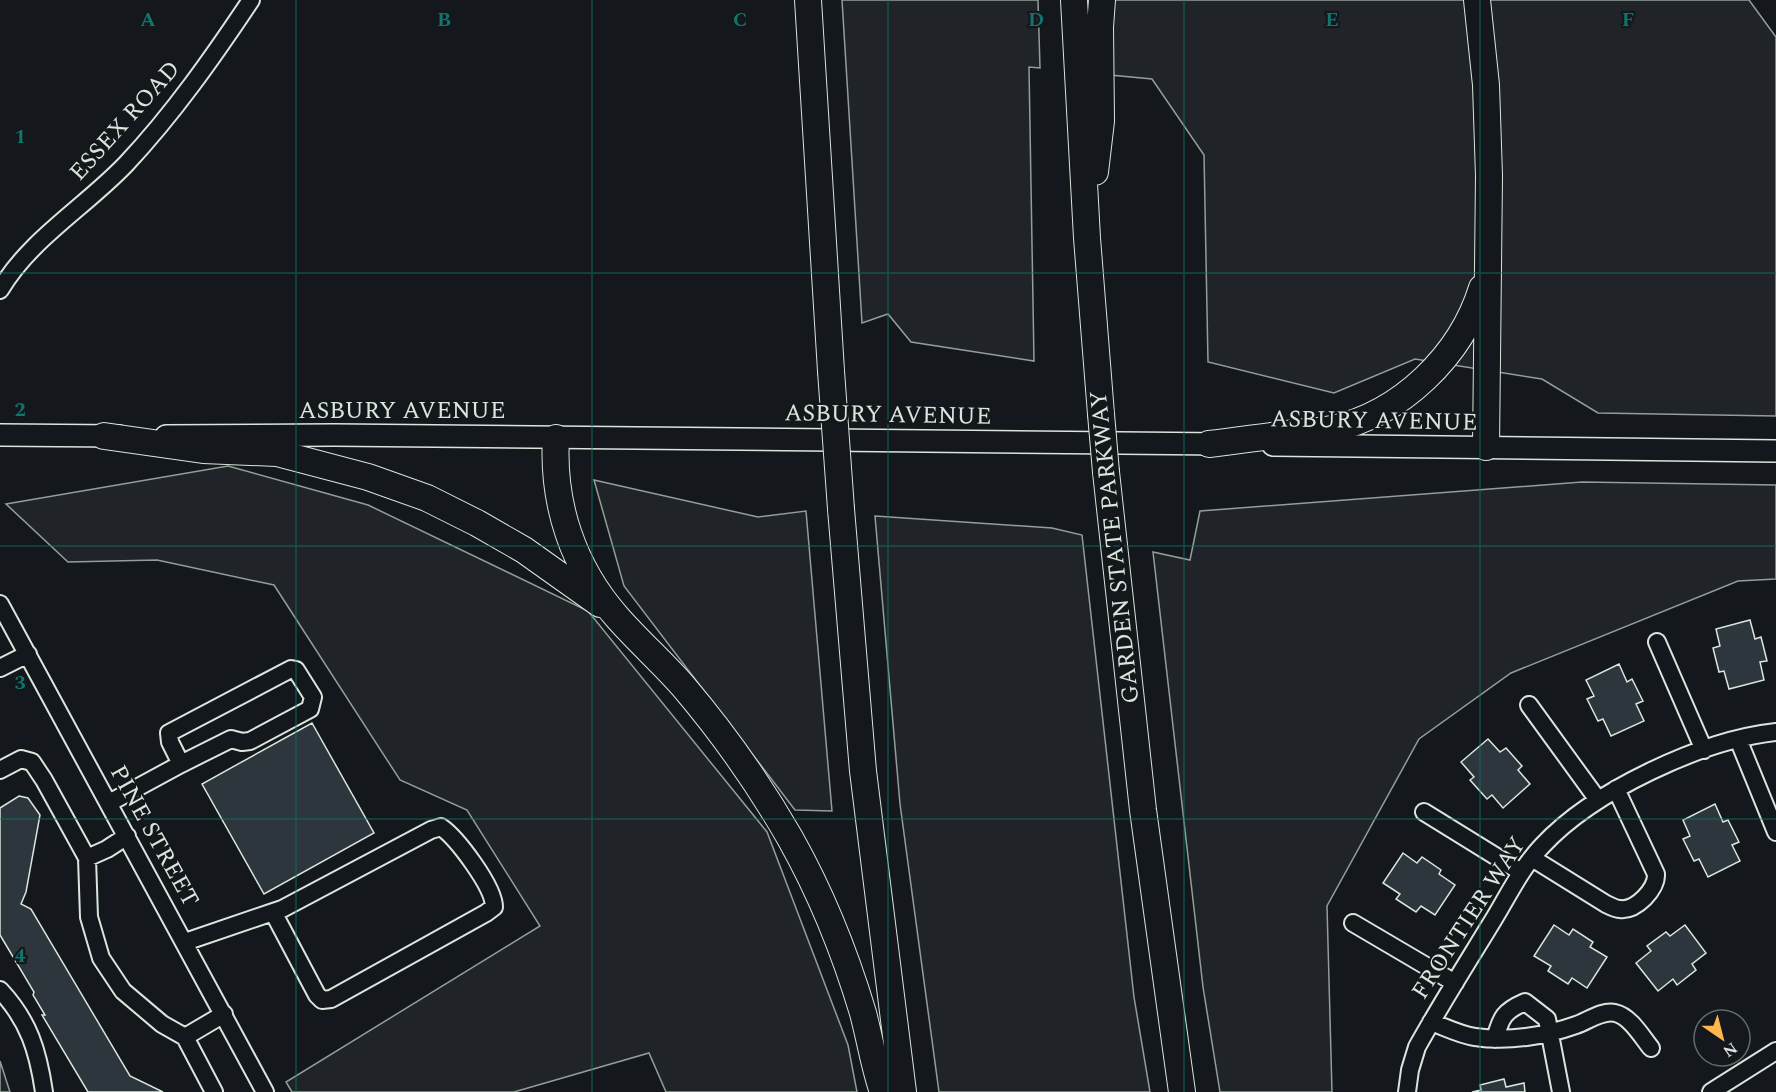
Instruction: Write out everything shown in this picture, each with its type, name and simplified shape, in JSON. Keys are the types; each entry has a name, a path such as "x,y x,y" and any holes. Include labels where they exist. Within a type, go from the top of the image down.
{"highway":[{"path":"808,0 831,371 863,771 903,1092"},
{"name":"GARDEN STATE PARKWAY","path":"1074,0 1088,238 1106,472 1143,810 1182,1092"},
{"path":"1088,238 1101,122 1102,0"},
{"path":"1477,0 1488,130 1486,447"},
{"path":"1209,444 1330,429 1360,420 1391,404 1422,381 1450,350 1471,314 1487,270"},
{"path":"104,436 203,450 277,453 368,477 436,502 501,536 545,564 616,616 675,677 705,713 750,774 790,839 824,906 845,958 869,1034 884,1092"},
{"path":"556,438 555,474 566,530 582,566 616,616"}],"main road":[{"name":"ASBURY AVENUE","path":"0,435 334,435 1776,451"}],"street":[{"name":"ESSEX ROAD","path":"0,290 24,257 110,180 147,139 203,69 251,0"},
{"name":"PINE STREET","path":"0,604 265,1092"},
{"path":"1657,642 1704,750"},
{"path":"0,668 28,654"},
{"path":"109,802 231,739 242,742 250,741 310,709 313,697 296,670 291,669 169,733 170,742 181,764"},
{"path":"1529,705 1598,800"},
{"name":"FRONTIER WAY","path":"1407,1092 1410,1070 1417,1047 1521,872 1532,858 1567,824 1616,789 1704,750 1738,739 1776,732"},
{"path":"1738,739 1776,832"},
{"path":"0,770 21,759 32,762 44,780 87,858 89,917 101,958 123,991 162,1024 185,1037 214,1092"},
{"path":"1532,858 1606,904 1619,909 1626,909 1647,896 1653,889 1656,874 1616,789"},
{"path":"1424,812 1521,872"},
{"path":"185,942 273,912 351,874 431,830 441,827 452,835 477,869 494,899 494,907 486,913 331,999 322,1000 317,995 273,912"},
{"path":"87,858 127,836"},
{"path":"1353,923 1455,983"},
{"path":"0,990 26,1025 39,1059 44,1092"},
{"path":"1495,1039 1500,1019 1514,1007 1525,1002 1547,1018 1561,1092"},
{"path":"1431,1022 1473,1037 1517,1038 1575,1026 1607,1012 1617,1013 1630,1022 1651,1048"},
{"path":"185,1037 224,1014"},
{"path":"1721,1089 1776,1051"}],"shaded area":[{"path":"842,0 1038,0 1040,68 1029,67 1034,361 911,342 888,314 862,323"},
{"path":"1107,0 1749,0 1776,37 1776,416 1598,413 1542,379 1415,359 1334,393 1208,362 1204,155 1152,79 1110,75"},
{"path":"228,466 368,505 588,611 767,832 848,1045 857,1092 666,1092 649,1053 514,1092 292,1092 286,1082 540,926 467,810 400,780 274,585 157,560 68,562 6,504"},
{"path":"594,480 758,517 806,511 832,811 795,810 624,586"},
{"path":"1582,482 1776,485 1776,579 1738,581 1511,673 1419,739 1327,906 1332,1092 1220,1092 1203,987 1153,552 1190,560 1200,511"},
{"path":"875,516 1052,528 1082,535 1134,997 1150,1092 939,1092 900,804"},
{"path":"0,1061 10,1092 0,1092"}],"building":[{"path":"1750,620 1755,639 1761,637 1767,661 1760,662 1764,680 1729,689 1724,671 1719,672 1713,648 1720,646 1716,629"},
{"path":"1619,664 1627,682 1632,679 1643,701 1636,704 1644,721 1611,736 1603,719 1598,721 1587,699 1594,696 1586,680"},
{"path":"312,723 374,833 264,894 202,784"},
{"path":"1488,739 1500,752 1506,748 1522,766 1518,770 1530,784 1503,808 1492,795 1487,799 1470,780 1474,777 1461,762"},
{"path":"19,796 28,798 40,815 26,892 21,904 31,909 130,1076 163,1092 88,1092 42,1015 45,1015 33,995 34,992 0,935 0,808"},
{"path":"1715,804 1723,822 1728,820 1739,842 1732,845 1740,861 1708,877 1699,859 1694,861 1683,839 1690,836 1683,820"},
{"path":"1403,853 1417,863 1422,857 1441,870 1439,874 1455,885 1435,915 1421,906 1416,912 1396,899 1400,894 1383,883"},
{"path":"1554,925 1569,935 1573,929 1593,942 1590,947 1607,957 1587,988 1572,978 1568,984 1548,971 1551,966 1534,956"},
{"path":"1685,925 1706,953 1692,964 1696,970 1677,985 1673,979 1658,991 1636,963 1651,951 1647,946 1666,932 1670,936"},
{"path":"1504,1079 1506,1087 1524,1083 1525,1092 1472,1092 1481,1090 1480,1085"}]}
